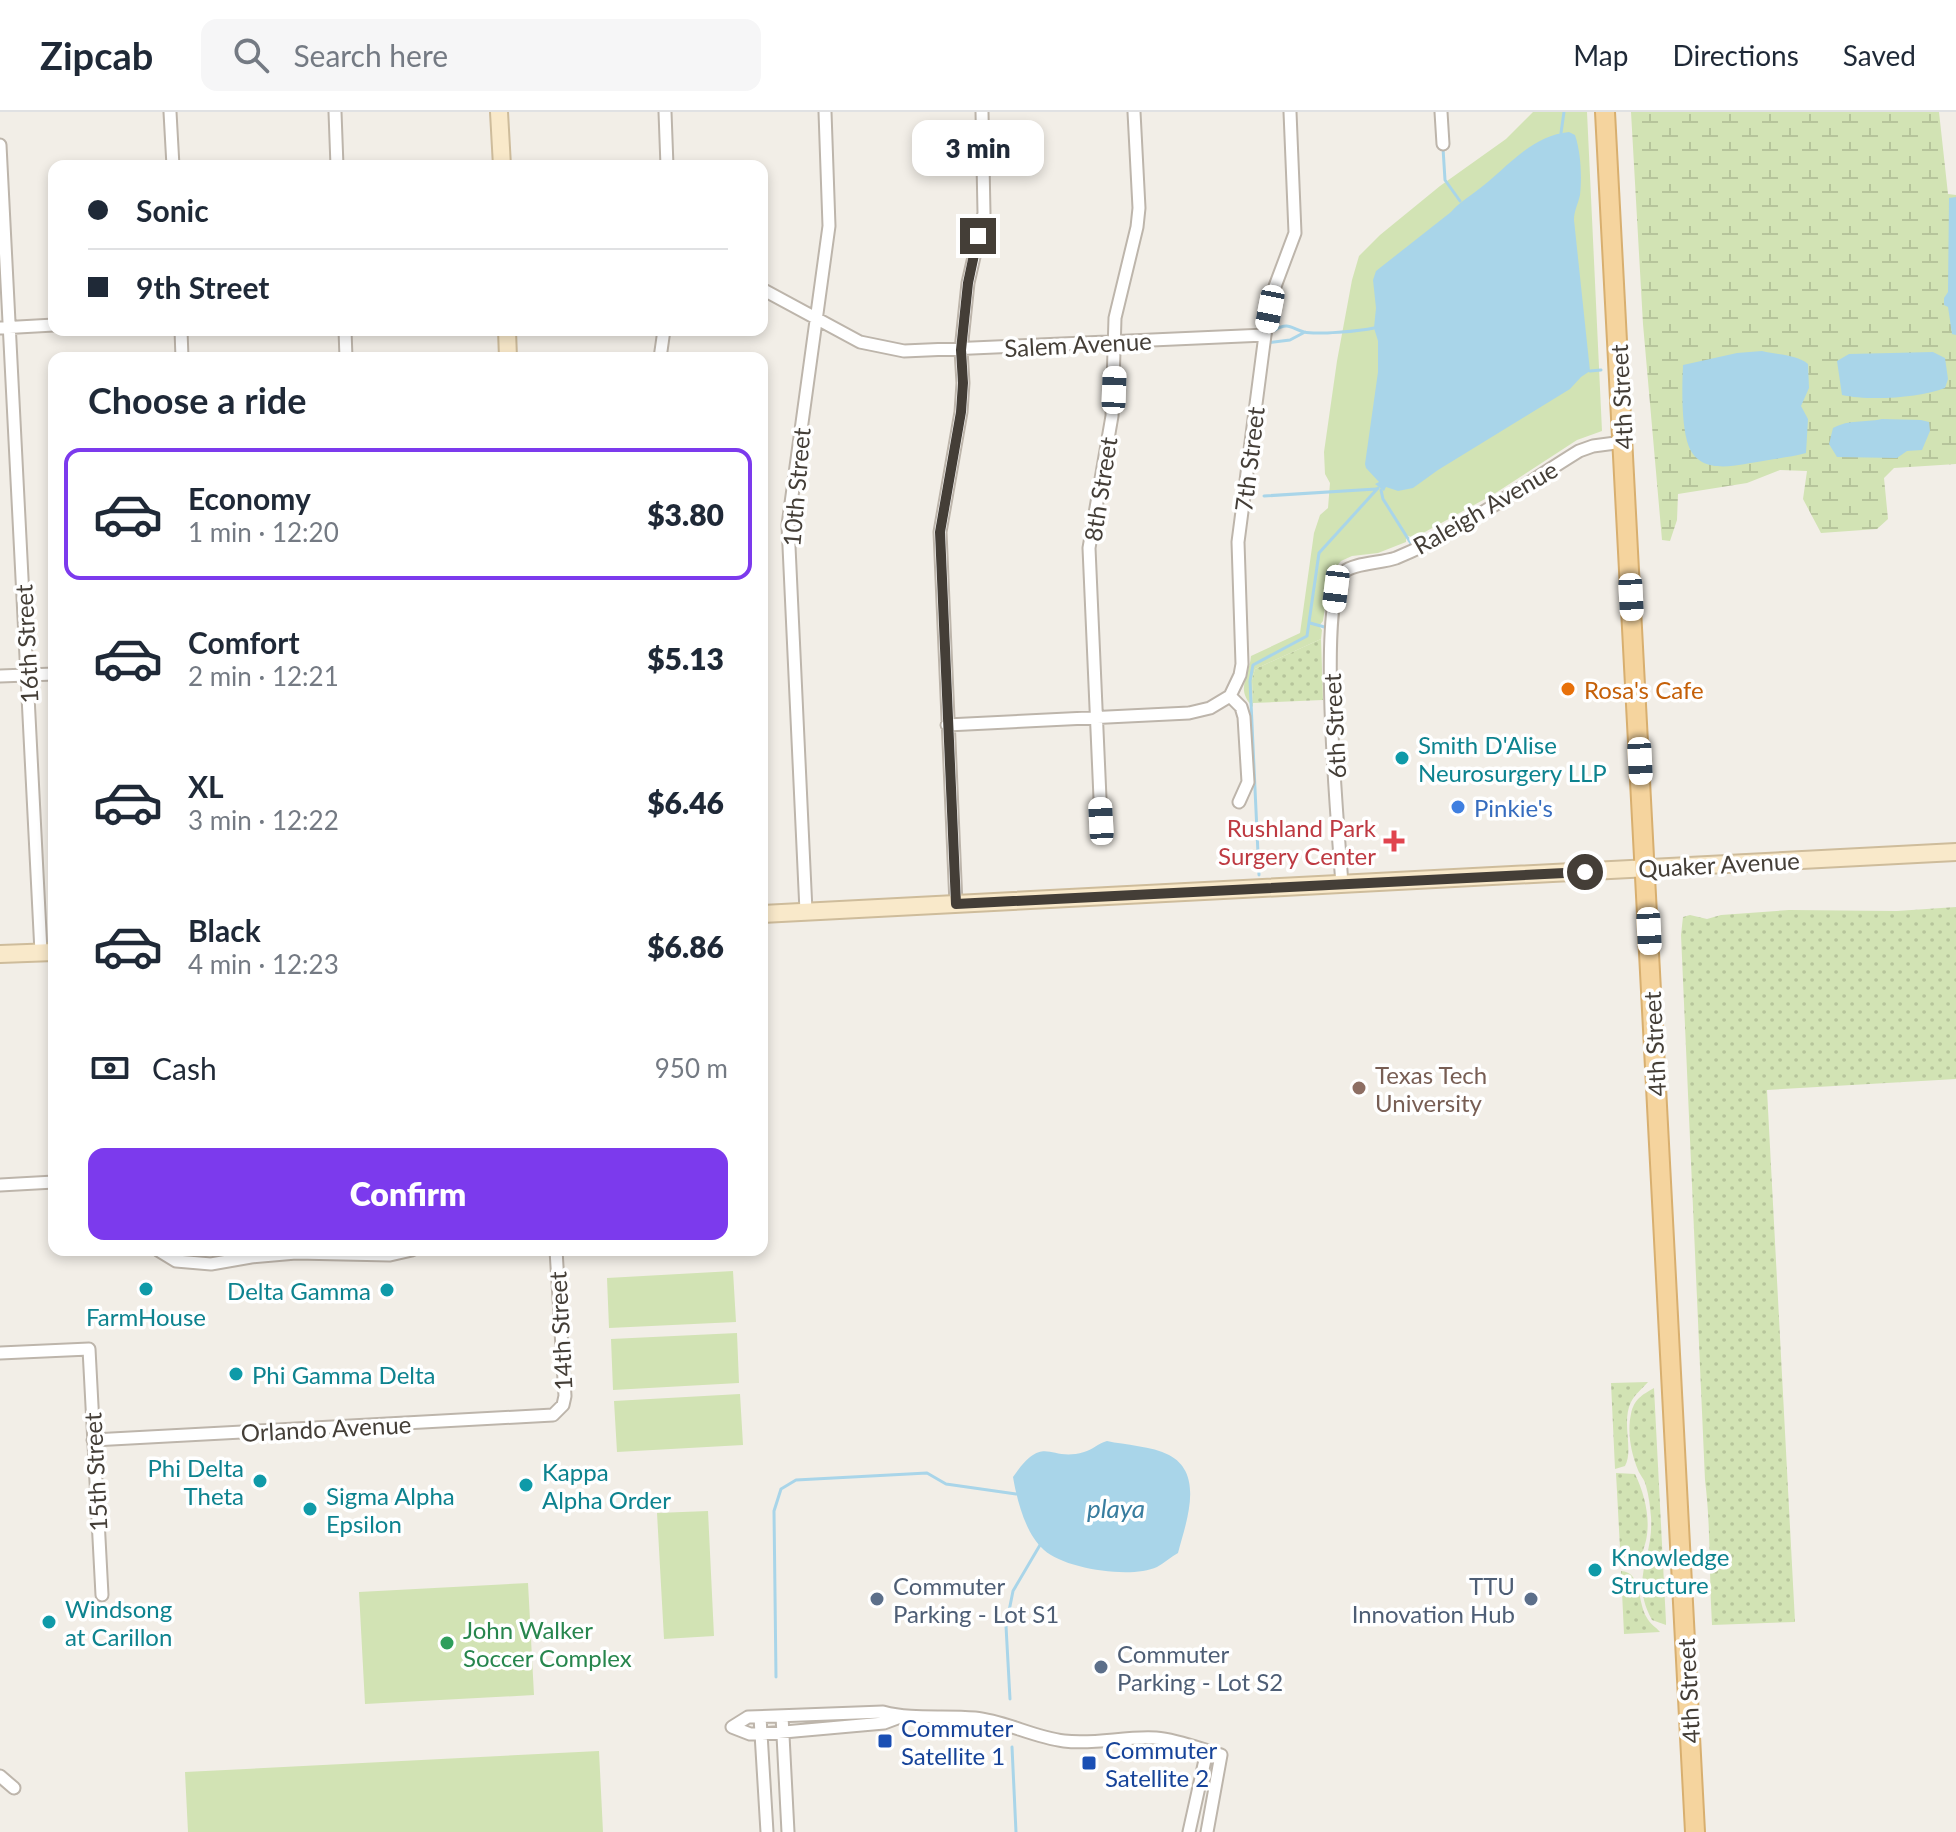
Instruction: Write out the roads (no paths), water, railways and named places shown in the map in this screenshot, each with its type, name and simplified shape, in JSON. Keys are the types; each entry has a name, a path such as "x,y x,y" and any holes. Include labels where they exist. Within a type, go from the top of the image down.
{"main road":[{"path":"499,112 502,160"},
{"name":"4th Street","path":"1605,112 1695,1832"},
{"name":"Quaker Avenue","path":"768,914 1956,852"},
{"path":"0,954 48,952"}],"street":[{"path":"170,112 173,160"},
{"path":"335,112 337,160"},
{"path":"665,112 667,160"},
{"name":"10th Street","path":"806,911 788,525 829,226 825,112"},
{"path":"956,904 940,532 961,412 961,350 968,283 984,213 982,112"},
{"name":"8th Street","path":"1101,821 1089,548 1112,416 1115,318 1139,208 1134,112"},
{"name":"7th Street","path":"1230,696 1242,664 1237,556 1265,335 1274,289 1295,233 1290,112"},
{"path":"1441,112 1443,144"},
{"name":"16th Street","path":"0,145 5,328 48,952"},
{"name":"Salem Avenue","path":"768,292 860,342 887,348 961,350 1265,335"},
{"path":"5,328 48,325"},
{"name":"Raleigh Avenue","path":"1346,571 1351,567 1382,563 1403,555 1494,506 1579,451 1623,442"},
{"name":"6th Street","path":"1342,885 1330,654 1336,589 1341,574 1346,571"},
{"path":"0,676 48,674"},
{"path":"947,725 1189,713 1210,708 1230,696 1241,707 1244,717 1248,782 1239,802"},
{"path":"0,1185 48,1182"},
{"path":"168,1256 192,1264 211,1264 258,1256"},
{"name":"14th Street","path":"556,1256 565,1396 558,1411"},
{"name":"15th Street","path":"0,1353 89,1349 102,1595"},
{"name":"Orlando Avenue","path":"93,1440 543,1416 558,1411"},
{"path":"901,1717 883,1712 748,1717 732,1727 750,1734 761,1734 939,1715 983,1719 1039,1737 1066,1741 1155,1738 1184,1743 1221,1755 1207,1832"},
{"path":"782,1716 788,1832"},
{"path":"760,1717 767,1832"},
{"path":"1189,1832 1207,1751"},
{"path":"0,1776 14,1788"}],"water":[{"path":"1569,132 1575,135 1579,149 1581,181 1574,220 1590,371 1570,389 1413,488 1398,491 1386,487 1384,491 1375,484 1379,482 1365,464 1378,372 1373,280 1376,271 1530,147"},
{"path":"1956,197 1956,335 1952,334 1944,298 1948,292 1949,198"},
{"path":"1762,351 1808,364 1809,388 1801,406 1808,419 1806,453 1733,466 1703,462 1695,456 1686,439 1683,365"},
{"path":"1933,352 1945,358 1948,379 1945,388 1894,398 1842,395 1837,361 1849,354"},
{"path":"1882,419 1929,422 1930,431 1922,450 1907,451 1897,458 1837,457 1829,444 1833,428 1851,422"},
{"name":"playa","path":"1107,1441 1162,1452 1180,1463 1187,1474 1190,1500 1178,1553 1157,1567 1115,1572 1067,1562 1054,1557 1037,1543 1023,1516 1013,1477 1024,1463 1040,1452 1072,1454 1087,1451"}],"waterway":[{"path":"1561,133 1564,112"},
{"path":"1443,148 1445,180 1460,201"},
{"path":"1270,328 1275,330 1286,326 1318,333 1374,328"},
{"path":"1267,343 1290,340 1305,332"},
{"path":"1590,371 1601,370"},
{"path":"1259,875 1250,681 1253,665 1307,636 1319,553 1378,488"},
{"path":"1264,496 1376,489"},
{"path":"1381,490 1383,499 1412,545"},
{"path":"1310,623 1328,628"},
{"path":"776,1677 774,1511 781,1489 796,1480 927,1473 946,1484 1016,1494"},
{"path":"1010,1699 1006,1626 1013,1591 1040,1545"},
{"path":"1012,1747 1016,1832"}],"place":[{"name":"Rosa's Cafe","path":"1568,689"},
{"name":"Smith D'Alise Neurosurgery LLP","path":"1402,758"},
{"name":"Pinkie's","path":"1458,807"},
{"name":"Rushland Park Surgery Center","path":"1394,841"},
{"name":"Texas Tech University","path":"1359,1088"},
{"name":"FarmHouse","path":"146,1289"},
{"name":"Delta Gamma","path":"387,1290"},
{"name":"Phi Gamma Delta","path":"236,1374"},
{"name":"Phi Delta Theta","path":"260,1481"},
{"name":"Kappa Alpha Order","path":"526,1485"},
{"name":"Sigma Alpha Epsilon","path":"310,1509"},
{"name":"Knowledge Structure","path":"1595,1570"},
{"name":"Commuter Parking - Lot S1","path":"877,1599"},
{"name":"TTU Innovation Hub","path":"1531,1599"},
{"name":"Windsong at Carillon","path":"49,1622"},
{"name":"John Walker Soccer Complex","path":"447,1643"},
{"name":"Commuter Parking - Lot S2","path":"1101,1667"},
{"name":"Commuter Satellite 1","path":"885,1741"},
{"name":"Commuter Satellite 2","path":"1089,1763"}]}
